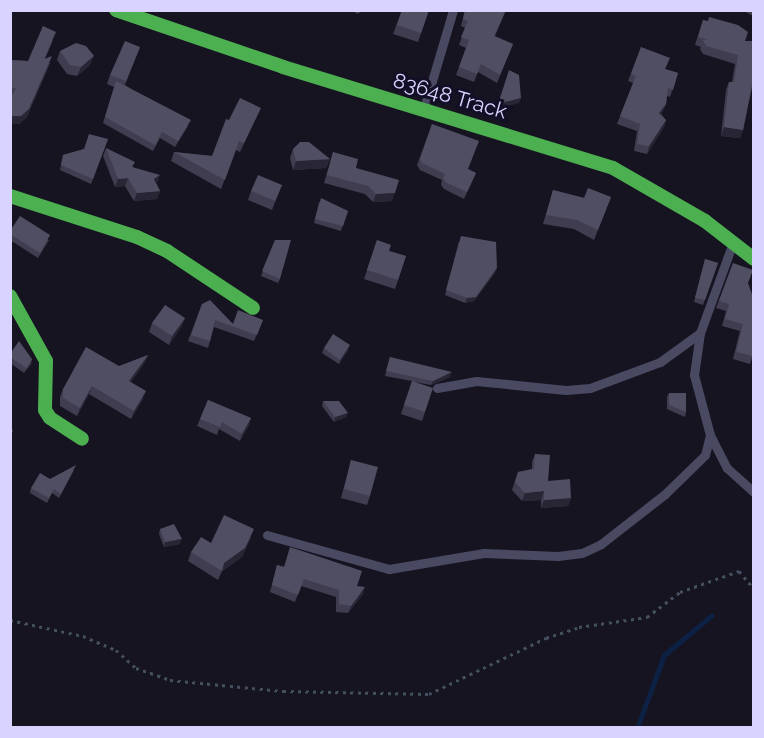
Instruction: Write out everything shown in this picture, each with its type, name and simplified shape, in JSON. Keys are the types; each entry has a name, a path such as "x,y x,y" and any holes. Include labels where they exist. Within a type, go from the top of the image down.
{"street":[{"name":"83648 Track","path":"116,10 423,111 613,168 705,221 732,245 753,259"},
{"path":"10,196 167,251 254,308"},
{"path":"10,296 46,361 45,410 50,418 82,439"}],"lane":[{"path":"423,111 453,10"},
{"path":"732,245 700,333 694,375 710,435 727,468 753,492"},
{"path":"437,388 476,381 566,390 590,388 660,362 700,333"},
{"path":"267,535 389,569 484,553 558,556 582,553 601,544 665,494 705,455 710,435"}],"path":[{"path":"10,621 83,636 116,650 136,668 170,680 283,691 429,694 546,638 579,627 647,617 680,592 739,571 753,590"}],"building":[{"path":"402,10 429,10 421,33 397,25"},
{"path":"465,10 506,10 494,36 513,44 500,75 481,64 477,74 459,67 469,40 461,37 468,21 463,19"},
{"path":"709,17 738,25 748,32 745,41 753,41 753,79 743,130 724,127 729,82 734,82 738,55 706,46 703,40 708,40 698,37 703,20 708,21"},
{"path":"43,26 56,32 44,59 52,56 29,109 21,116 13,116 10,111 10,99 16,89 10,86 10,60 28,61"},
{"path":"125,41 140,47 126,81 110,75"},
{"path":"76,43 86,46 94,56 81,67 70,65 60,51"},
{"path":"641,47 670,58 665,69 678,73 673,90 668,88 666,104 659,113 666,120 649,146 637,144 640,124 620,116 636,76 631,74"},
{"path":"509,70 519,75 521,98 498,104"},
{"path":"116,81 191,120 178,141 162,132 155,145 105,117"},
{"path":"240,98 261,108 244,143 239,141 225,180 174,152 212,156 226,119 229,120"},
{"path":"432,124 479,141 468,169 476,173 467,192 447,183 443,179 445,174 422,163 420,159"},
{"path":"89,134 108,139 93,179 61,165 63,155 84,149"},
{"path":"300,142 309,142 330,159 296,161 293,149"},
{"path":"106,148 135,162 132,167 160,175 154,179 160,191 137,193 128,178 118,179"},
{"path":"333,152 358,159 356,168 399,180 395,193 376,194 368,186 327,175"},
{"path":"258,175 282,185 275,201 251,191"},
{"path":"588,188 611,197 598,230 577,220 546,215 553,190 584,198"},
{"path":"321,198 348,211 343,226 315,219"},
{"path":"20,216 50,235 40,253 10,234"},
{"path":"461,236 496,242 497,268 476,297 467,298 446,290"},
{"path":"275,240 291,240 280,279 262,271"},
{"path":"377,240 391,245 389,251 406,256 398,280 367,270"},
{"path":"705,259 718,263 705,300 695,298"},
{"path":"733,263 753,270 748,283 753,297 753,356 736,352 743,324 725,319 729,304 719,301"},
{"path":"210,300 233,324 238,310 263,320 257,335 215,320 210,341 191,335 202,304"},
{"path":"165,305 185,318 172,336 152,323"},
{"path":"333,334 350,345 340,360 324,348"},
{"path":"19,341 32,359 26,368 10,357"},
{"path":"86,347 119,366 148,355 129,381 146,391 134,411 92,386 80,408 63,398 63,389"},
{"path":"390,357 452,372 433,381 386,371"},
{"path":"412,381 433,388 425,412 404,405"},
{"path":"669,393 686,393 686,412 669,405"},
{"path":"208,400 251,418 242,434 222,422 220,427 200,419"},
{"path":"323,401 339,401 348,413 335,417"},
{"path":"535,454 550,455 548,481 570,479 571,498 544,500 544,491 525,493 515,482 518,472 534,469"},
{"path":"351,460 378,467 370,496 344,489"},
{"path":"76,465 61,494 54,489 49,498 31,488 40,473 50,479"},
{"path":"224,515 254,529 245,548 224,563 222,571 191,552 201,537 211,543"},
{"path":"174,524 182,539 165,542 160,529"},
{"path":"290,547 362,571 357,586 365,587 351,606 339,604 339,590 304,579 298,595 272,585 277,565 284,567"}],"waterway":[{"path":"637,728 664,655 712,615"}],"traffic: fast":[{"path":"116,10 283,67 613,168 705,221 754,259"},
{"path":"10,196 137,237 167,251 253,308"},
{"path":"10,296 46,361 45,410 50,418 82,439"}]}
